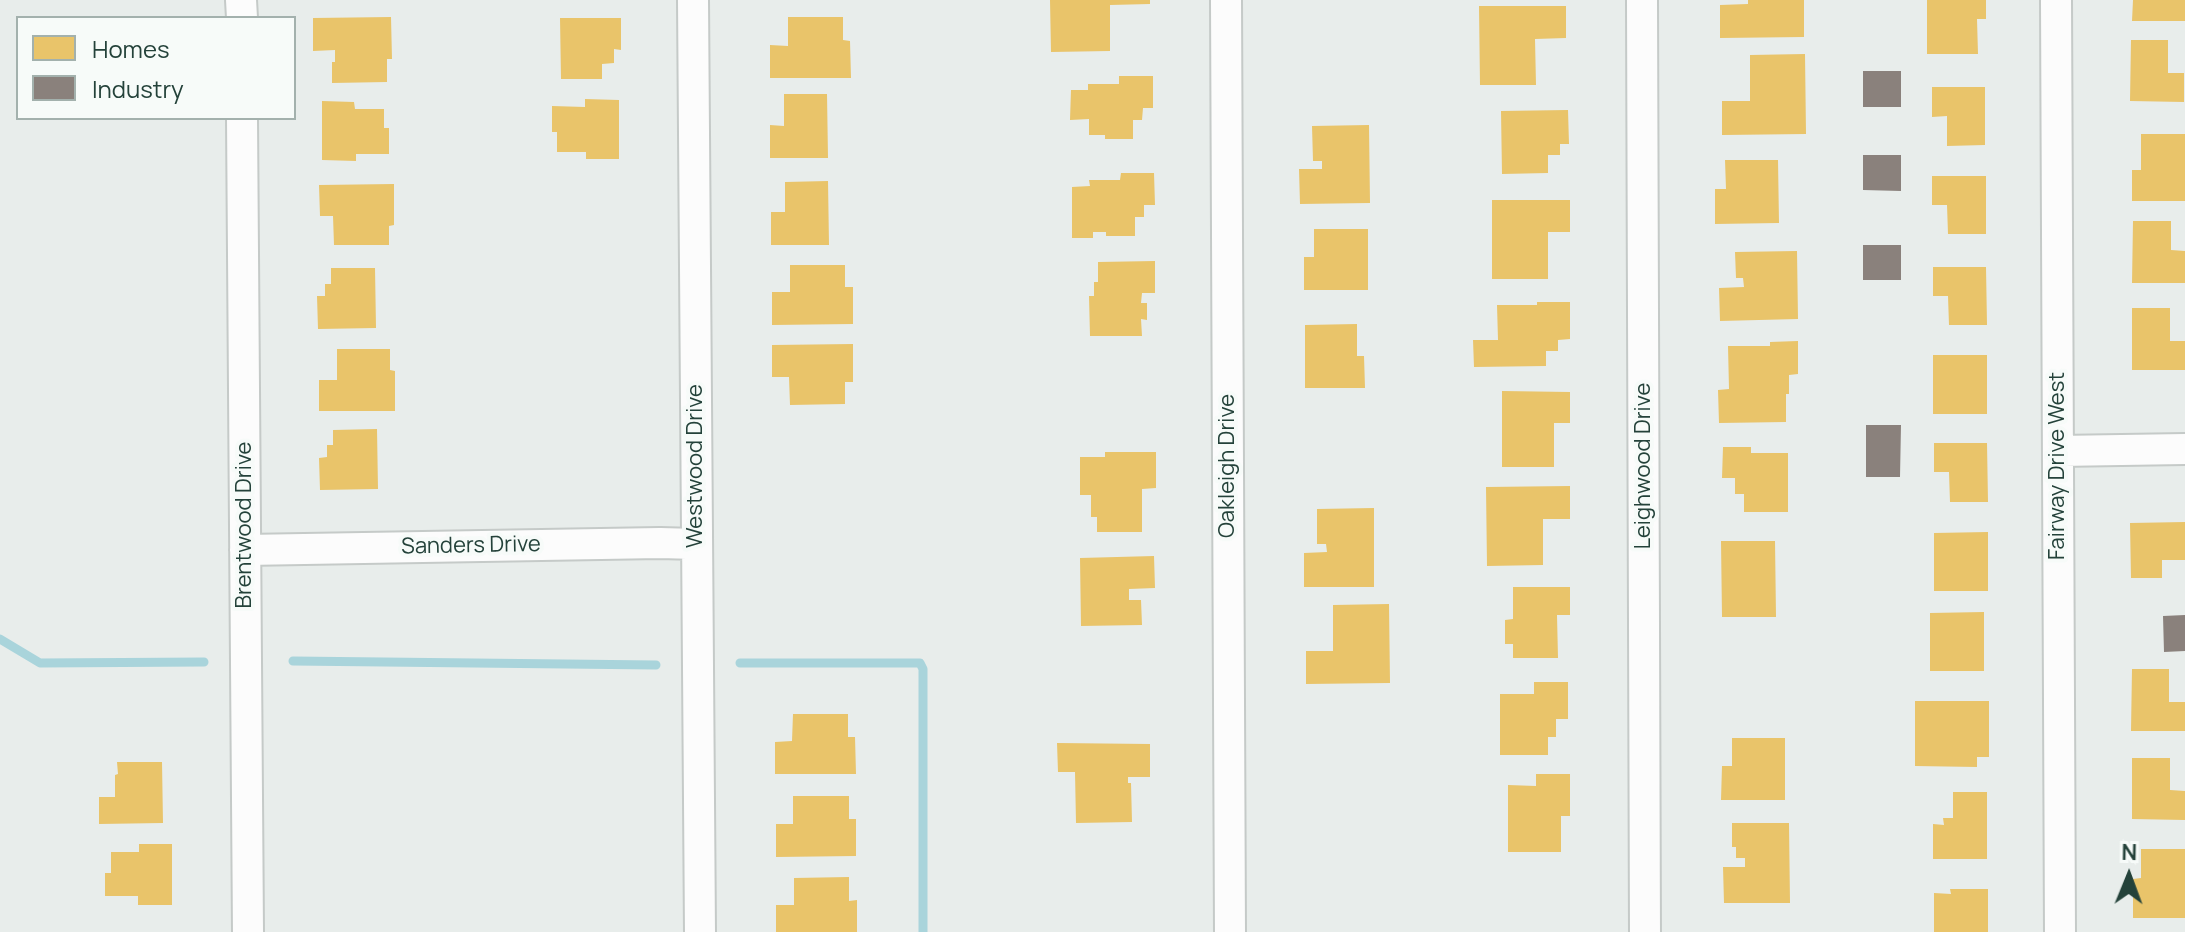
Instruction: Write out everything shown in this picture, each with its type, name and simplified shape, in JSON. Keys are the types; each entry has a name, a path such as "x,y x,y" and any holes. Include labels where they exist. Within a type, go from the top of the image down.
{"street":[{"name":"Westwood Drive","path":"693,0 700,932"},
{"name":"Oakleigh Drive","path":"1226,0 1230,932"},
{"name":"Leighwood Drive","path":"1642,0 1645,932"},
{"name":"Fairway Drive West","path":"2056,0 2060,932"},
{"name":"Brentwood Drive","path":"242,120 248,932"},
{"path":"2058,451 2185,449"},
{"name":"Sanders Drive","path":"245,550 696,544"}],"building: Homes":[{"path":"1050,0 1150,0 1150,4 1110,5 1110,51 1051,52"},
{"path":"1748,0 1804,0 1804,37 1720,38 1720,5 1748,4"},
{"path":"1927,0 1986,0 1986,19 1977,19 1978,54 1927,54"},
{"path":"2133,0 2185,0 2185,21 2132,21"},
{"path":"1479,6 1566,6 1566,38 1535,39 1536,85 1480,85"},
{"path":"391,17 392,59 387,59 387,82 332,83 335,50 313,51 313,18"},
{"path":"788,17 843,17 843,40 850,41 851,78 770,78 770,45 788,46"},
{"path":"560,18 621,18 621,50 614,49 614,63 602,64 602,79 561,79"},
{"path":"2131,40 2168,40 2168,73 2184,73 2184,102 2130,101"},
{"path":"1805,54 1806,134 1722,135 1722,101 1750,101 1750,55"},
{"path":"1119,76 1153,76 1153,108 1143,108 1142,120 1133,120 1133,139 1105,139 1105,135 1089,135 1089,119 1070,120 1071,90 1088,90 1088,84 1119,84"},
{"path":"1932,87 1985,87 1985,145 1947,146 1947,116 1932,117"},
{"path":"784,94 827,94 828,158 770,158 770,125 784,126"},
{"path":"585,99 619,100 619,159 586,159 586,152 557,152 557,132 552,132 552,106 585,107"},
{"path":"322,101 354,102 355,109 384,109 384,128 389,128 389,154 356,154 356,161 322,160"},
{"path":"1568,110 1569,144 1560,144 1560,155 1548,155 1548,173 1502,174 1501,111"},
{"path":"1369,125 1370,203 1300,204 1299,169 1322,169 1322,161 1313,161 1312,126"},
{"path":"2141,134 2185,134 2185,201 2132,201 2132,170 2141,170"},
{"path":"1725,160 1778,160 1779,223 1715,224 1715,189 1726,189"},
{"path":"1121,173 1154,173 1155,205 1144,205 1144,217 1135,217 1135,236 1106,236 1106,232 1093,232 1093,238 1072,238 1072,187 1090,186 1089,180 1120,180"},
{"path":"1932,176 1986,176 1986,234 1948,234 1947,205 1932,205"},
{"path":"828,181 829,245 771,245 771,212 785,212 785,182"},
{"path":"394,184 394,225 389,226 389,245 334,245 333,216 320,216 319,185"},
{"path":"1492,200 1570,200 1570,232 1548,232 1548,279 1492,279"},
{"path":"2133,221 2171,221 2171,250 2185,251 2185,283 2132,283"},
{"path":"1314,229 1368,229 1368,290 1304,290 1304,257 1314,257"},
{"path":"1797,251 1798,319 1720,321 1719,288 1744,287 1743,278 1736,278 1735,252"},
{"path":"1155,261 1155,293 1142,293 1141,303 1147,303 1147,320 1141,319 1142,336 1090,336 1089,296 1094,296 1094,282 1098,282 1098,262"},
{"path":"790,265 845,265 845,287 853,287 853,324 772,325 772,292 790,292"},
{"path":"1933,267 1986,267 1987,325 1949,325 1948,296 1933,296"},
{"path":"331,268 375,268 376,328 318,329 317,296 325,296 325,284 331,284"},
{"path":"1537,302 1570,302 1570,339 1558,340 1558,351 1546,351 1546,366 1474,367 1473,340 1498,340 1497,305 1537,305"},
{"path":"2132,308 2170,308 2170,341 2185,341 2185,370 2132,370"},
{"path":"1357,324 1357,356 1364,356 1365,388 1305,388 1305,325"},
{"path":"1798,341 1798,374 1789,375 1786,422 1719,423 1718,390 1729,389 1728,346 1770,346 1770,342"},
{"path":"853,344 853,382 845,382 845,404 790,405 789,377 772,377 772,345"},
{"path":"337,349 390,349 390,370 395,371 395,411 319,411 319,380 337,380"},
{"path":"1933,355 1987,355 1987,414 1933,414"},
{"path":"1502,391 1570,392 1570,423 1554,423 1554,467 1502,467"},
{"path":"377,429 378,489 320,490 319,458 327,457 327,445 333,445 333,430"},
{"path":"1934,443 1987,443 1988,502 1950,502 1949,472 1934,472"},
{"path":"1723,447 1751,447 1751,453 1788,453 1788,512 1744,512 1744,494 1735,494 1735,478 1722,478"},
{"path":"1105,452 1156,452 1156,488 1142,489 1142,532 1097,532 1097,517 1091,517 1091,495 1080,495 1080,457 1105,457"},
{"path":"1570,486 1570,519 1543,519 1543,565 1487,566 1486,487"},
{"path":"1374,508 1374,587 1304,587 1304,553 1327,552 1326,544 1317,544 1317,509"},
{"path":"2185,522 2185,560 2162,560 2162,578 2131,578 2130,523"},
{"path":"1988,532 1988,591 1934,591 1934,533"},
{"path":"1721,541 1775,541 1776,617 1722,617"},
{"path":"1154,556 1155,588 1129,589 1129,600 1141,600 1142,625 1081,626 1080,558"},
{"path":"1513,587 1570,587 1570,615 1557,615 1558,658 1513,658 1513,644 1505,644 1505,620 1513,619"},
{"path":"1389,604 1390,683 1306,684 1306,651 1333,651 1333,605"},
{"path":"1984,612 1984,671 1930,671 1930,613"},
{"path":"2132,669 2169,669 2169,702 2185,702 2185,731 2131,731"},
{"path":"1534,682 1568,682 1568,719 1556,719 1556,737 1548,737 1548,755 1500,755 1500,694 1534,694"},
{"path":"1915,701 1989,701 1989,757 1977,757 1977,767 1915,766"},
{"path":"793,714 848,714 848,737 855,737 856,774 775,774 775,742 792,741"},
{"path":"1732,738 1785,738 1785,800 1721,800 1722,766 1732,766"},
{"path":"1057,743 1150,744 1150,777 1128,777 1128,783 1131,783 1132,822 1076,823 1075,772 1058,772"},
{"path":"2132,758 2170,758 2170,790 2185,791 2185,820 2132,819"},
{"path":"117,762 162,762 163,823 99,824 99,797 115,797"},
{"path":"1536,774 1570,774 1570,816 1561,816 1561,852 1508,852 1508,785 1536,786"},
{"path":"1953,792 1987,792 1987,859 1933,859 1933,824 1944,825 1943,818 1953,818"},
{"path":"793,796 849,796 849,819 856,819 856,856 776,857 776,824 793,824"},
{"path":"1732,823 1789,823 1790,903 1724,903 1723,867 1745,867 1745,858 1736,858 1736,847 1732,847"},
{"path":"139,844 172,844 172,905 138,905 138,896 105,896 105,873 111,873 111,852 139,852"},
{"path":"2141,849 2185,849 2185,918 2133,918 2133,879 2141,878"},
{"path":"849,877 849,901 857,900 857,932 776,932 776,905 794,905 794,878"},
{"path":"1950,889 1988,889 1988,932 1934,932 1934,893 1951,894"}],"building: Industry":[{"path":"1863,71 1901,71 1901,107 1863,107"},
{"path":"1863,155 1901,155 1901,191 1863,190"},
{"path":"1863,245 1901,245 1901,280 1863,280"},
{"path":"1866,425 1901,425 1900,477 1866,477"},
{"path":"2185,615 2185,651 2164,652 2163,616"}],"waterway":[{"path":"0,639 40,663 204,662"},
{"path":"293,661 656,665"},
{"path":"740,663 920,663 923,669 923,932"}]}
